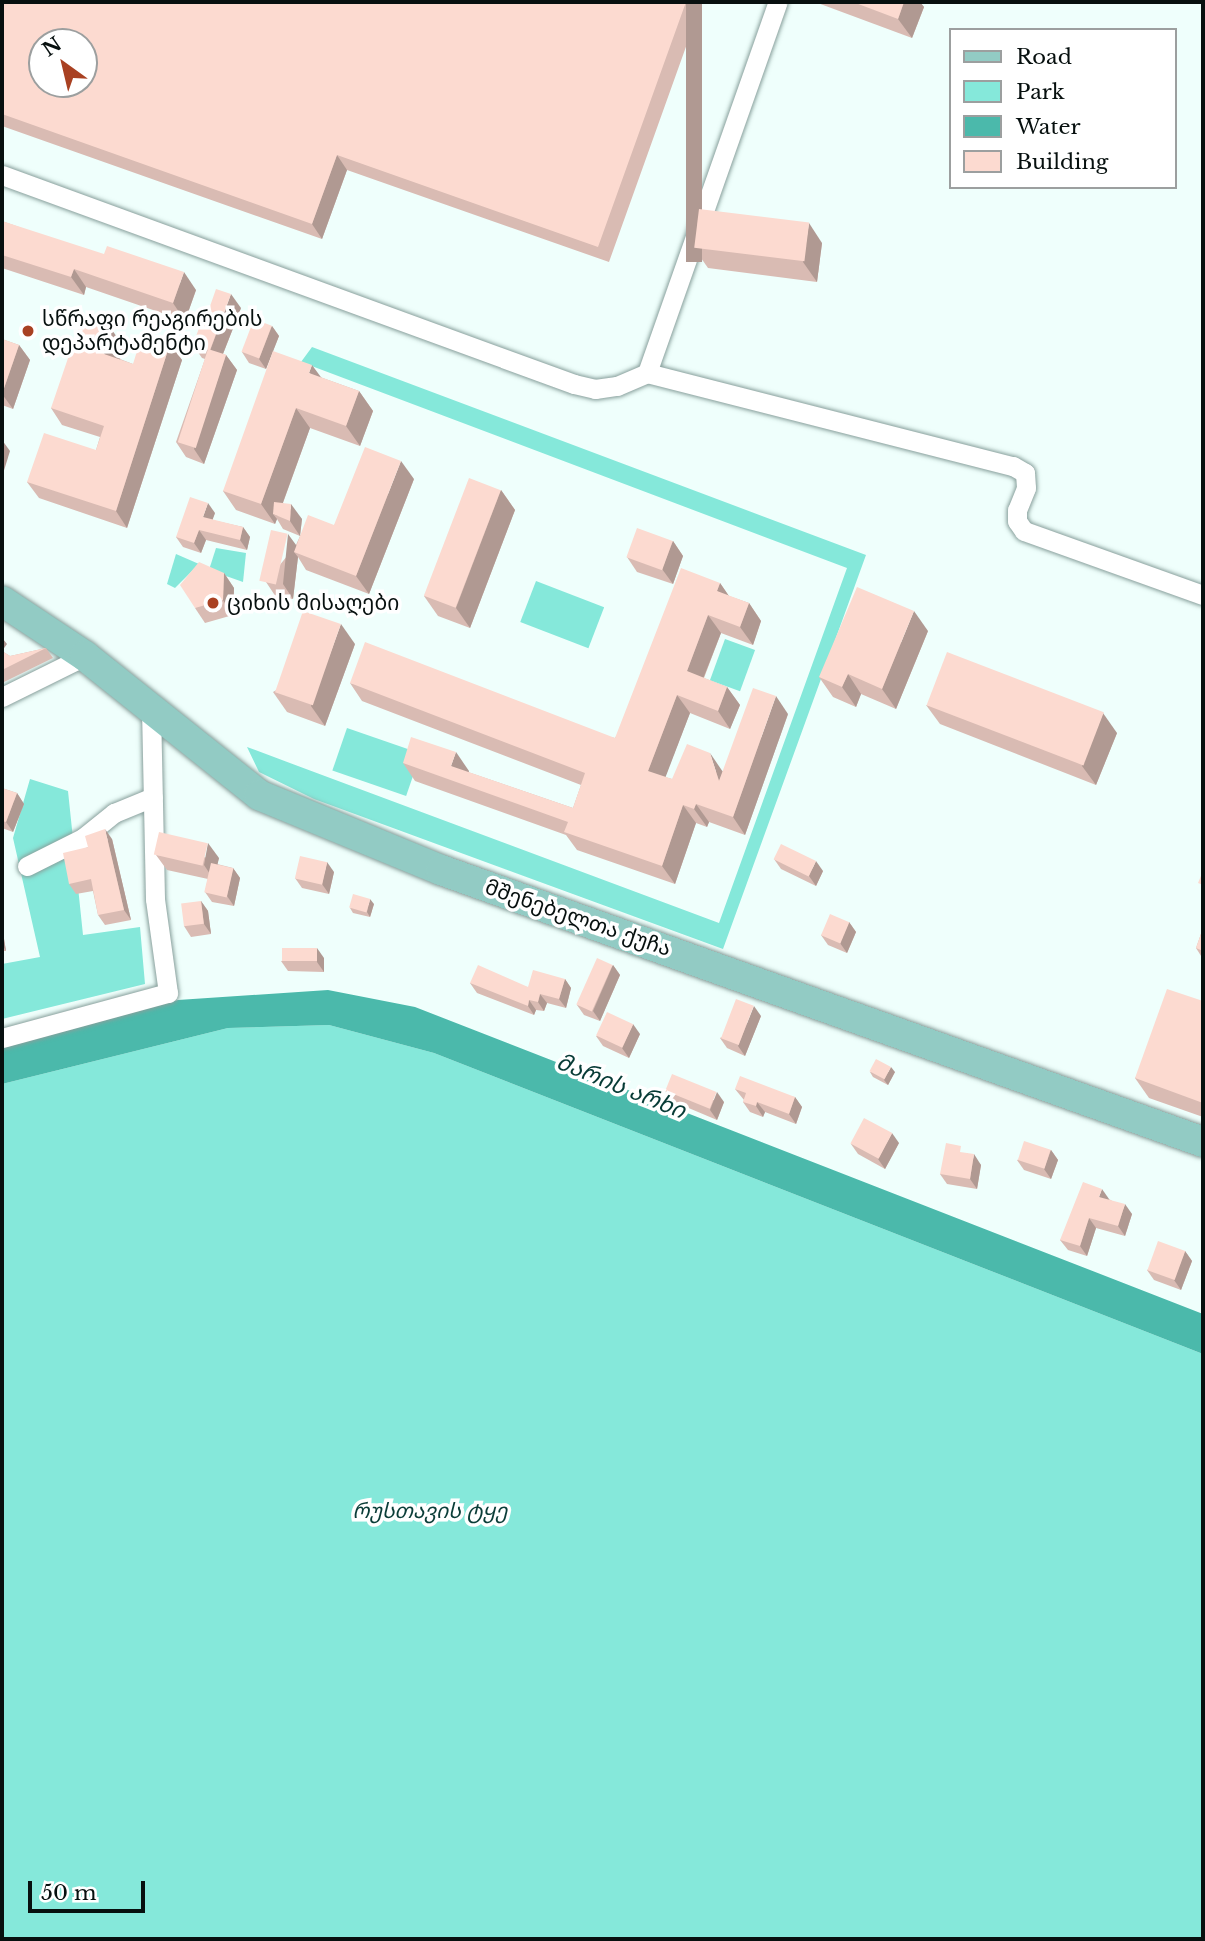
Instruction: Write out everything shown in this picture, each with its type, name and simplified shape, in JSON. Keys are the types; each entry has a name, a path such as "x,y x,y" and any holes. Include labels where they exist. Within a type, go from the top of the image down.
{"main road":[{"name":"მშენებელთა ქუჩა","path":"2,601 85,656 151,712 259,795 441,870 1203,1142"}],"street":[{"path":"647,373 778,2"},
{"path":"2,175 574,384 595,389 617,386 647,373 1013,466 1025,473 1027,488 1017,510 1017,521 1024,531 1203,595"},
{"path":"2,697 85,656"},
{"path":"2,1038 167,993 155,899 151,712"},
{"path":"27,866 83,838 114,813 153,797"}],"green space":[{"path":"312,347 866,555 723,949 314,799 259,772 247,747 719,923 847,568 301,362"},
{"path":"216,548 246,553 243,582 209,570"},
{"path":"176,554 199,564 175,588 167,584"},
{"path":"536,581 604,607 588,648 520,622"},
{"path":"725,639 755,650 740,691 710,680"},
{"path":"347,728 421,753 406,796 332,771"},
{"path":"30,779 68,791 83,935 140,927 145,984 2,1019 2,964 40,957 13,838"},
{"name":"რუსთავის ტყე","path":"329,1025 434,1053 1203,1354 1203,1939 2,1939 2,1084 228,1028"}],"water":[{"path":"328,990 415,1007 1203,1314 1203,1354 434,1053 329,1025 228,1028 2,1084 2,1048 178,1000"}],"building":[{"path":"2,2 686,2 598,247 337,155 312,224 2,114"},
{"path":"853,2 904,2 898,19"},
{"path":"699,209 809,223 804,261 694,248"},
{"path":"2,221 104,254 107,246 184,272 173,303 74,269 71,277 2,255"},
{"path":"216,289 231,294 208,350 193,345 199,328 202,329"},
{"path":"254,319 272,326 259,358 241,352"},
{"path":"81,320 112,330 104,354 133,364 142,335 170,344 116,511 27,482 44,433 96,450 104,426 51,408"},
{"path":"2,339 19,345 2,394"},
{"path":"208,349 226,355 196,448 178,442"},
{"path":"273,351 312,365 309,373 359,391 346,426 296,408 261,504 223,491"},
{"path":"365,447 401,461 356,576 294,552 308,515 334,525"},
{"path":"469,478 501,490 456,608 424,596"},
{"path":"190,497 208,503 203,517 243,527 240,540 199,530 194,543 176,537"},
{"path":"274,502 291,504 290,521 273,514"},
{"path":"637,528 673,541 662,570 626,557"},
{"path":"271,530 288,534 276,584 259,581"},
{"path":"199,562 224,573 223,600 195,608 180,585"},
{"path":"681,568 720,583 717,591 749,603 740,627 708,615 687,671 727,687 718,711 677,695 648,771 672,779 687,744 710,753 719,781 753,688 776,696 733,817 696,804 694,809 683,805 662,866 564,832 568,822 403,763 411,737 456,752 451,766 573,808 585,773 350,683 365,642 615,738"},
{"path":"857,587 914,611 882,689 848,674 842,687 819,677"},
{"path":"303,611 341,624 313,705 275,692"},
{"path":"46,648 2,670 2,651 10,656"},
{"path":"947,652 1104,712 1083,765 927,705"},
{"path":"2,788 17,793 6,822 2,821"},
{"path":"105,829 124,910 98,915 91,879 69,884 63,853 88,847 85,836"},
{"path":"159,832 208,843 203,866 154,854"},
{"path":"781,844 816,861 809,876 774,859"},
{"path":"300,856 327,862 322,885 295,878"},
{"path":"211,863 233,868 227,897 204,892"},
{"path":"1203,871 1203,885 1198,883"},
{"path":"353,894 370,899 366,912 349,907"},
{"path":"201,901 204,924 184,926 181,903"},
{"path":"830,914 849,922 840,943 821,935"},
{"path":"1203,928 1203,951 1196,948"},
{"path":"282,948 317,948 317,961 282,961"},
{"path":"597,958 613,965 592,1012 576,1005"},
{"path":"478,965 528,987 533,970 565,979 559,999 540,994 538,1002 529,1000 528,1006 470,983"},
{"path":"1167,989 1203,1001 1203,1103 1135,1078"},
{"path":"736,999 754,1006 739,1045 721,1038"},
{"path":"607,1012 633,1024 622,1048 596,1036"},
{"path":"876,1059 891,1067 884,1079 869,1071"},
{"path":"672,1074 717,1092 710,1109 665,1091"},
{"path":"740,1076 795,1097 789,1114 757,1102 756,1106 743,1102 746,1093 735,1089"},
{"path":"864,1118 892,1133 879,1159 850,1144"},
{"path":"1024,1141 1051,1150 1044,1169 1018,1160"},
{"path":"946,1143 961,1146 960,1152 974,1154 970,1179 940,1174"},
{"path":"1083,1182 1102,1189 1099,1197 1125,1204 1118,1226 1089,1218 1080,1246 1060,1240"},
{"path":"1158,1241 1185,1251 1175,1280 1147,1270"}],"place":[{"name":"სწრაფი რეაგირების დეპარტამენტი","path":"28,331"},
{"name":"ციხის მისაღები","path":"213,603"}],"water label":[{"name":"მარის არხი","path":"621,1086"}]}
